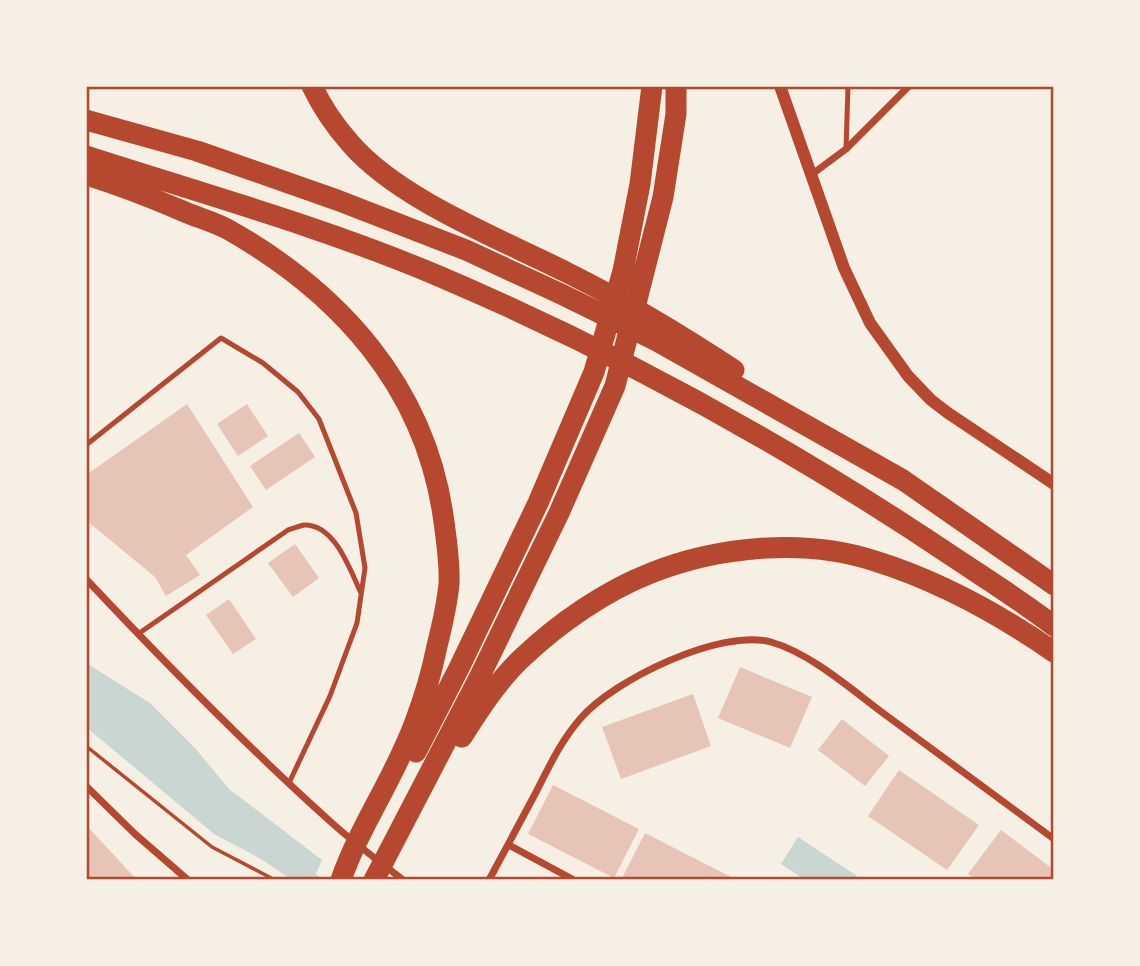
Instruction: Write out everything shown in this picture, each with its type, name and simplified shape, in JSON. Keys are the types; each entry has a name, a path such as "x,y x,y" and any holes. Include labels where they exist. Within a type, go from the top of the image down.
{"highway":[{"path":"312,86 326,113 351,145 383,173 439,209 571,274 662,334 902,480 1054,585"},
{"path":"351,880 383,822 538,503 594,372 623,271 640,184 652,86"},
{"path":"383,822 479,678 548,536 615,386 663,197 676,114 676,86"},
{"path":"86,120 197,150 337,200 466,250 561,294 662,334"},
{"path":"86,156 318,231 440,276 645,373 737,422 871,501 1054,625"},
{"path":"86,175 228,229 293,273 340,311 380,357 403,392 428,446 439,489 449,583 437,647 383,822 373,880"},
{"path":"341,880 351,850 437,777 478,712 522,658 599,599 651,573 696,559 754,549 804,548 875,561 988,610 1054,652"}],"street":[{"path":"780,86 830,234 857,297 886,347 908,376 932,400 1054,484"},
{"path":"811,175 846,149 909,86"},
{"path":"86,579 289,783 334,825 402,880"},
{"path":"489,880 562,742 582,716 639,675 672,659 715,645 750,640 770,642 794,651 828,673 1054,839"},
{"path":"86,786 188,880"},
{"path":"509,845 574,880"}],"lane":[{"path":"846,149 848,86"},
{"path":"86,445 221,338 263,363 298,392 318,419 356,513 365,568 357,622 330,696 289,783"},
{"path":"138,634 288,530 304,525 321,530 335,543 361,593"}],"path":[{"path":"86,746 212,846 275,880"}],"shaded area":[{"path":"86,663 150,703 195,748 229,789 322,860 313,880 292,880 261,859 214,834 86,727"},
{"path":"798,837 857,876 855,880 805,880 781,864"}],"building":[{"path":"187,404 253,507 186,555 200,575 166,596 155,577 86,520 86,475"},
{"path":"247,404 268,436 238,456 217,424"},
{"path":"299,433 315,457 266,490 250,466"},
{"path":"295,544 319,578 293,597 268,563"},
{"path":"229,599 256,639 233,654 206,615"},
{"path":"740,667 812,697 790,748 718,718"},
{"path":"693,694 711,746 621,779 602,727"},
{"path":"842,719 889,756 865,786 818,750"},
{"path":"899,770 979,825 947,870 868,816"},
{"path":"553,785 639,829 614,878 528,834"},
{"path":"86,825 137,880 86,880"},
{"path":"1001,830 1054,870 1054,880 976,880 968,874"},
{"path":"645,833 731,877 729,880 621,880"}],"waterway":[{"path":"309,873 319,880"}]}
